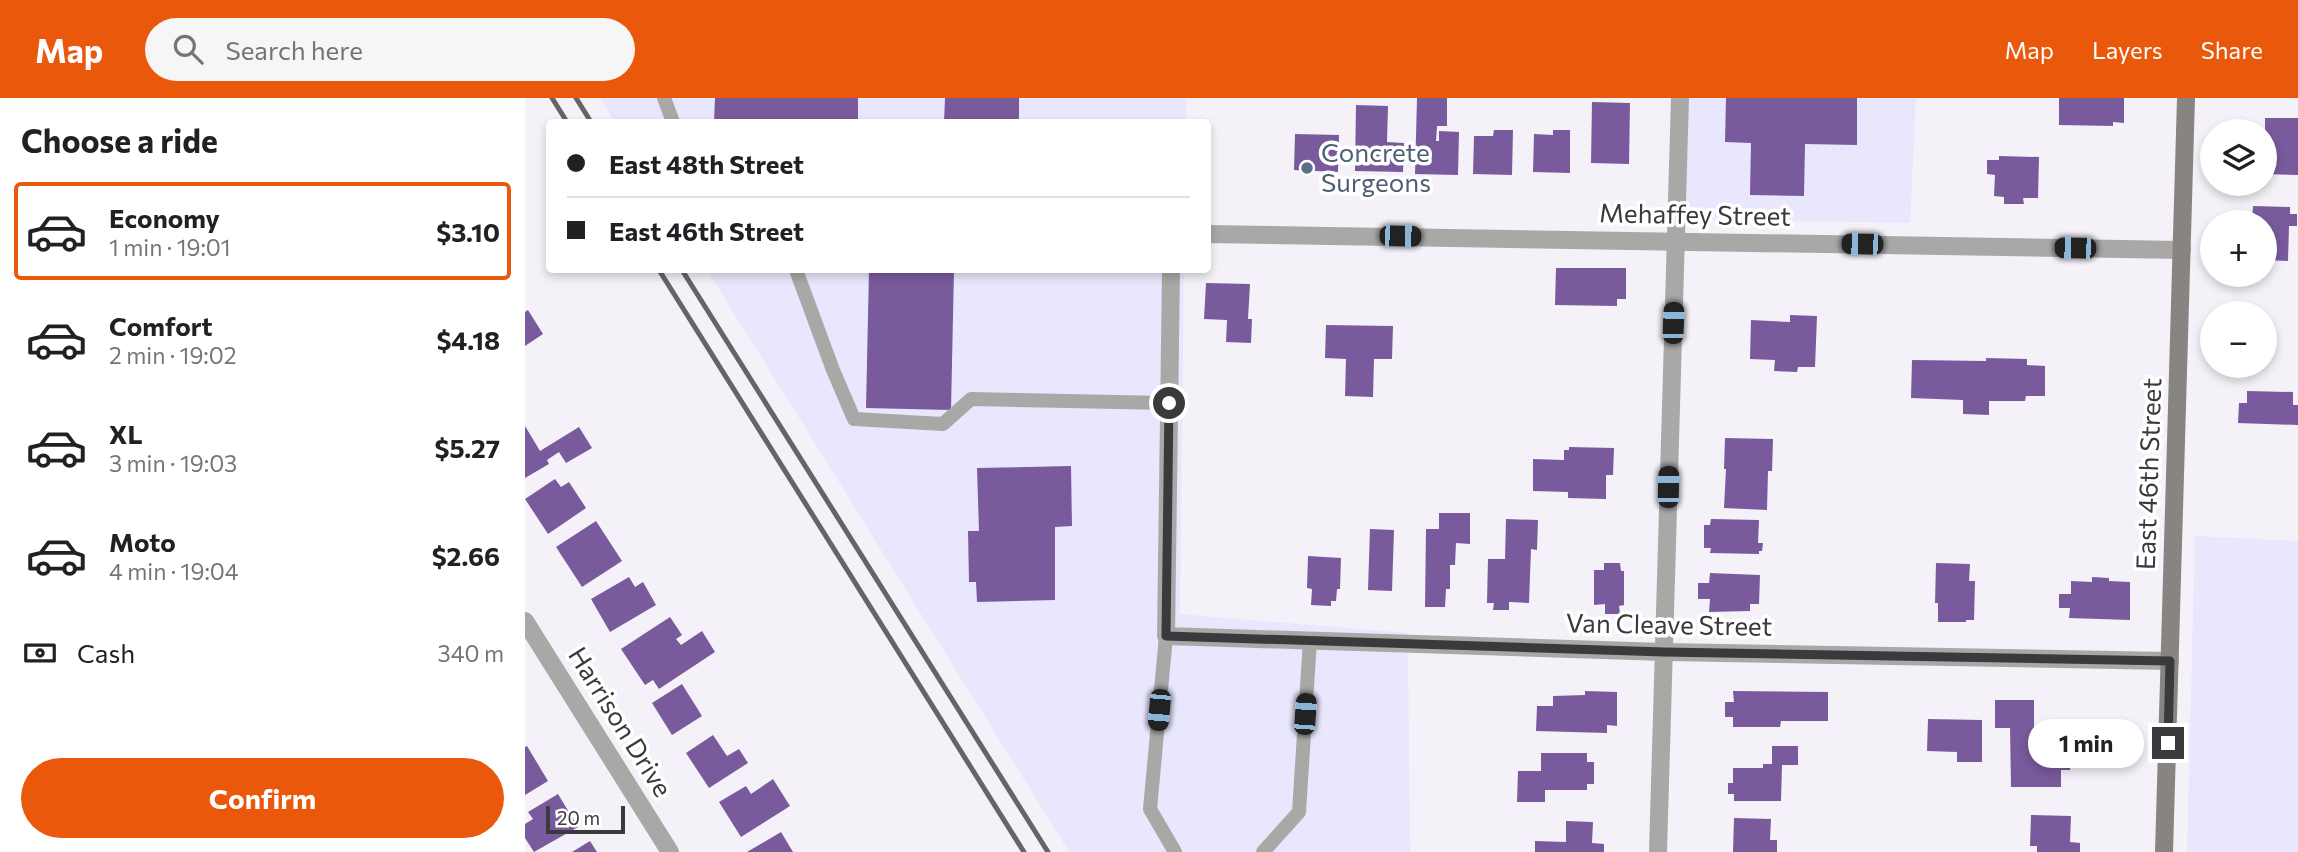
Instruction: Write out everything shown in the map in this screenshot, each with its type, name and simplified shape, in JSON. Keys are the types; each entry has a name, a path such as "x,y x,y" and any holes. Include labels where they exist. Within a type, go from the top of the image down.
{"street":[{"path":"1658,852 1680,98"},
{"name":"East 46th Street","path":"2164,852 2186,98"},
{"name":"Mehaffey Street","path":"1211,234 2182,250"},
{"path":"1166,636 1171,273"},
{"name":"Harrison Drive","path":"525,621 670,852"},
{"name":"Van Cleave Street","path":"1166,636 1664,652 2170,661"}],"lane":[{"path":"664,98 672,119"},
{"path":"797,273 854,419 943,424 971,400 1169,403"},
{"path":"1166,636 1150,809 1175,852"},
{"path":"1263,852 1299,812 1310,640"}],"shaded area":[{"path":"600,98 1186,98 1186,119 613,119"},
{"path":"1686,98 1916,98 1910,223 1683,219"},
{"path":"709,273 1184,273 1180,614 1408,633 1410,852 1069,852"},
{"path":"2195,536 2298,541 2298,852 2187,852"}],"building":[{"path":"715,98 858,98 858,119 714,119"},
{"path":"945,98 1019,98 1019,119 944,119"},
{"path":"1417,98 1447,98 1447,126 1437,126 1436,141 1439,141 1439,131 1459,132 1458,175 1415,174"},
{"path":"1726,98 1857,98 1857,145 1805,144 1804,196 1750,195 1751,143 1725,142"},
{"path":"2059,98 2124,98 2124,123 2113,122 2113,126 2059,125"},
{"path":"1592,102 1630,103 1629,164 1591,163"},
{"path":"1356,105 1388,106 1387,142 1404,143 1403,172 1355,171"},
{"path":"2298,118 2298,175 2277,174 2277,119 2265,119"},
{"path":"1494,130 1513,130 1512,175 1473,174 1474,136 1493,136"},
{"path":"1553,130 1570,130 1570,173 1533,172 1534,134 1553,135"},
{"path":"1295,134 1339,135 1338,172 1294,170"},
{"path":"1999,156 2039,157 2038,198 2023,198 2024,204 2004,204 2004,197 1994,196 1995,175 1987,174 1987,160 1999,160"},
{"path":"2253,206 2290,207 2290,214 2297,214 2297,226 2289,226 2288,261 2277,261 2277,210 2253,210"},
{"path":"1556,268 1626,268 1626,299 1617,299 1617,306 1555,305"},
{"path":"869,273 954,273 951,410 866,408"},
{"path":"1206,283 1250,284 1248,319 1252,319 1251,343 1226,342 1227,320 1204,319"},
{"path":"528,310 543,334 525,346 525,312"},
{"path":"1790,315 1817,316 1815,367 1798,367 1797,372 1774,371 1775,360 1750,359 1751,320 1790,322"},
{"path":"1326,325 1393,326 1392,359 1374,359 1373,397 1345,396 1346,359 1325,358"},
{"path":"1986,358 2027,359 2027,365 2045,366 2045,396 2026,396 2025,401 1989,401 1989,415 1963,414 1963,400 1911,398 1912,360 1986,361"},
{"path":"2247,391 2293,392 2293,405 2298,405 2298,425 2238,423 2239,403 2247,403"},
{"path":"525,426 540,451 579,427 592,448 566,463 559,452 547,460 549,464 525,478"},
{"path":"1725,438 1773,439 1772,471 1768,471 1767,510 1724,508"},
{"path":"1569,447 1614,448 1613,475 1606,475 1606,499 1568,498 1568,492 1533,491 1533,459 1564,460 1564,450 1569,450"},
{"path":"1071,466 1072,526 1055,527 1055,600 977,602 976,582 969,582 968,531 979,531 977,468"},
{"path":"555,479 561,487 569,482 586,508 548,534 525,499"},
{"path":"1439,513 1470,513 1470,544 1456,543 1455,565 1450,565 1450,589 1446,589 1445,607 1425,607 1426,529 1439,529"},
{"path":"1506,519 1538,520 1537,550 1531,549 1529,603 1509,602 1509,610 1493,610 1494,603 1487,603 1488,559 1505,559"},
{"path":"1711,519 1759,520 1758,543 1763,543 1762,551 1759,551 1759,554 1710,553 1711,548 1704,548 1704,525 1710,525"},
{"path":"596,521 622,561 582,587 556,547"},
{"path":"1370,529 1394,530 1392,591 1368,590"},
{"path":"1308,556 1341,558 1340,589 1337,589 1336,601 1331,601 1331,606 1311,605 1312,589 1307,588"},
{"path":"1604,563 1620,563 1621,571 1624,571 1624,605 1619,606 1620,614 1605,614 1605,604 1594,605 1594,570 1604,570"},
{"path":"1936,563 1970,564 1969,581 1975,581 1974,620 1938,622 1938,603 1935,603"},
{"path":"1710,573 1760,575 1759,604 1750,604 1750,611 1709,612 1710,599 1698,599 1698,583 1709,583"},
{"path":"629,577 635,587 643,582 656,605 610,632 591,599"},
{"path":"2092,577 2130,582 2130,620 2069,618 2070,608 2059,608 2059,594 2071,594 2071,581 2092,582"},
{"path":"670,617 682,635 676,639 681,645 702,631 715,652 659,689 653,680 645,685 621,649"},
{"path":"682,684 702,716 672,735 652,703"},
{"path":"1585,691 1617,692 1617,726 1607,725 1607,733 1536,731 1537,706 1553,706 1553,696 1585,695"},
{"path":"1733,691 1828,692 1828,721 1781,721 1780,727 1733,727 1733,717 1725,717 1725,702 1734,702"},
{"path":"1995,700 2034,700 2037,740 2063,740 2063,744 2071,744 2070,770 2061,770 2061,787 2011,787 2010,728 1995,728"},
{"path":"1928,719 1982,720 1982,762 1957,762 1957,752 1927,751"},
{"path":"713,735 727,756 739,749 748,763 709,788 686,753"},
{"path":"527,746 548,781 525,795 525,747"},
{"path":"1772,746 1798,746 1798,765 1782,765 1781,801 1734,801 1734,794 1728,794 1728,783 1733,783 1733,768 1763,768 1763,764 1772,764"},
{"path":"1541,753 1587,753 1587,762 1594,762 1594,784 1587,784 1587,790 1545,790 1545,802 1517,802 1518,771 1541,771"},
{"path":"773,779 790,806 741,837 719,802 746,786 751,794"},
{"path":"558,794 578,827 534,852 525,838 525,824 533,819 528,812"},
{"path":"2031,815 2071,816 2070,842 2080,843 2080,852 2037,852 2037,846 2030,846"},
{"path":"1734,818 1771,819 1770,840 1777,840 1777,852 1733,852"},
{"path":"1566,821 1593,822 1592,843 1604,844 1604,852 1535,852 1535,841 1566,842"},
{"path":"781,832 793,852 747,852"},
{"path":"590,841 597,852 572,852"}],"railway":[{"path":"552,98 565,119"},
{"path":"576,98 589,119"},
{"path":"661,273 1024,852"},
{"path":"684,273 1048,852"}],"place":[{"name":"Concrete Surgeons","path":"1307,168"}],"route":[{"path":"1169,403 1166,636 1664,652 2170,661 2168,743"}]}
